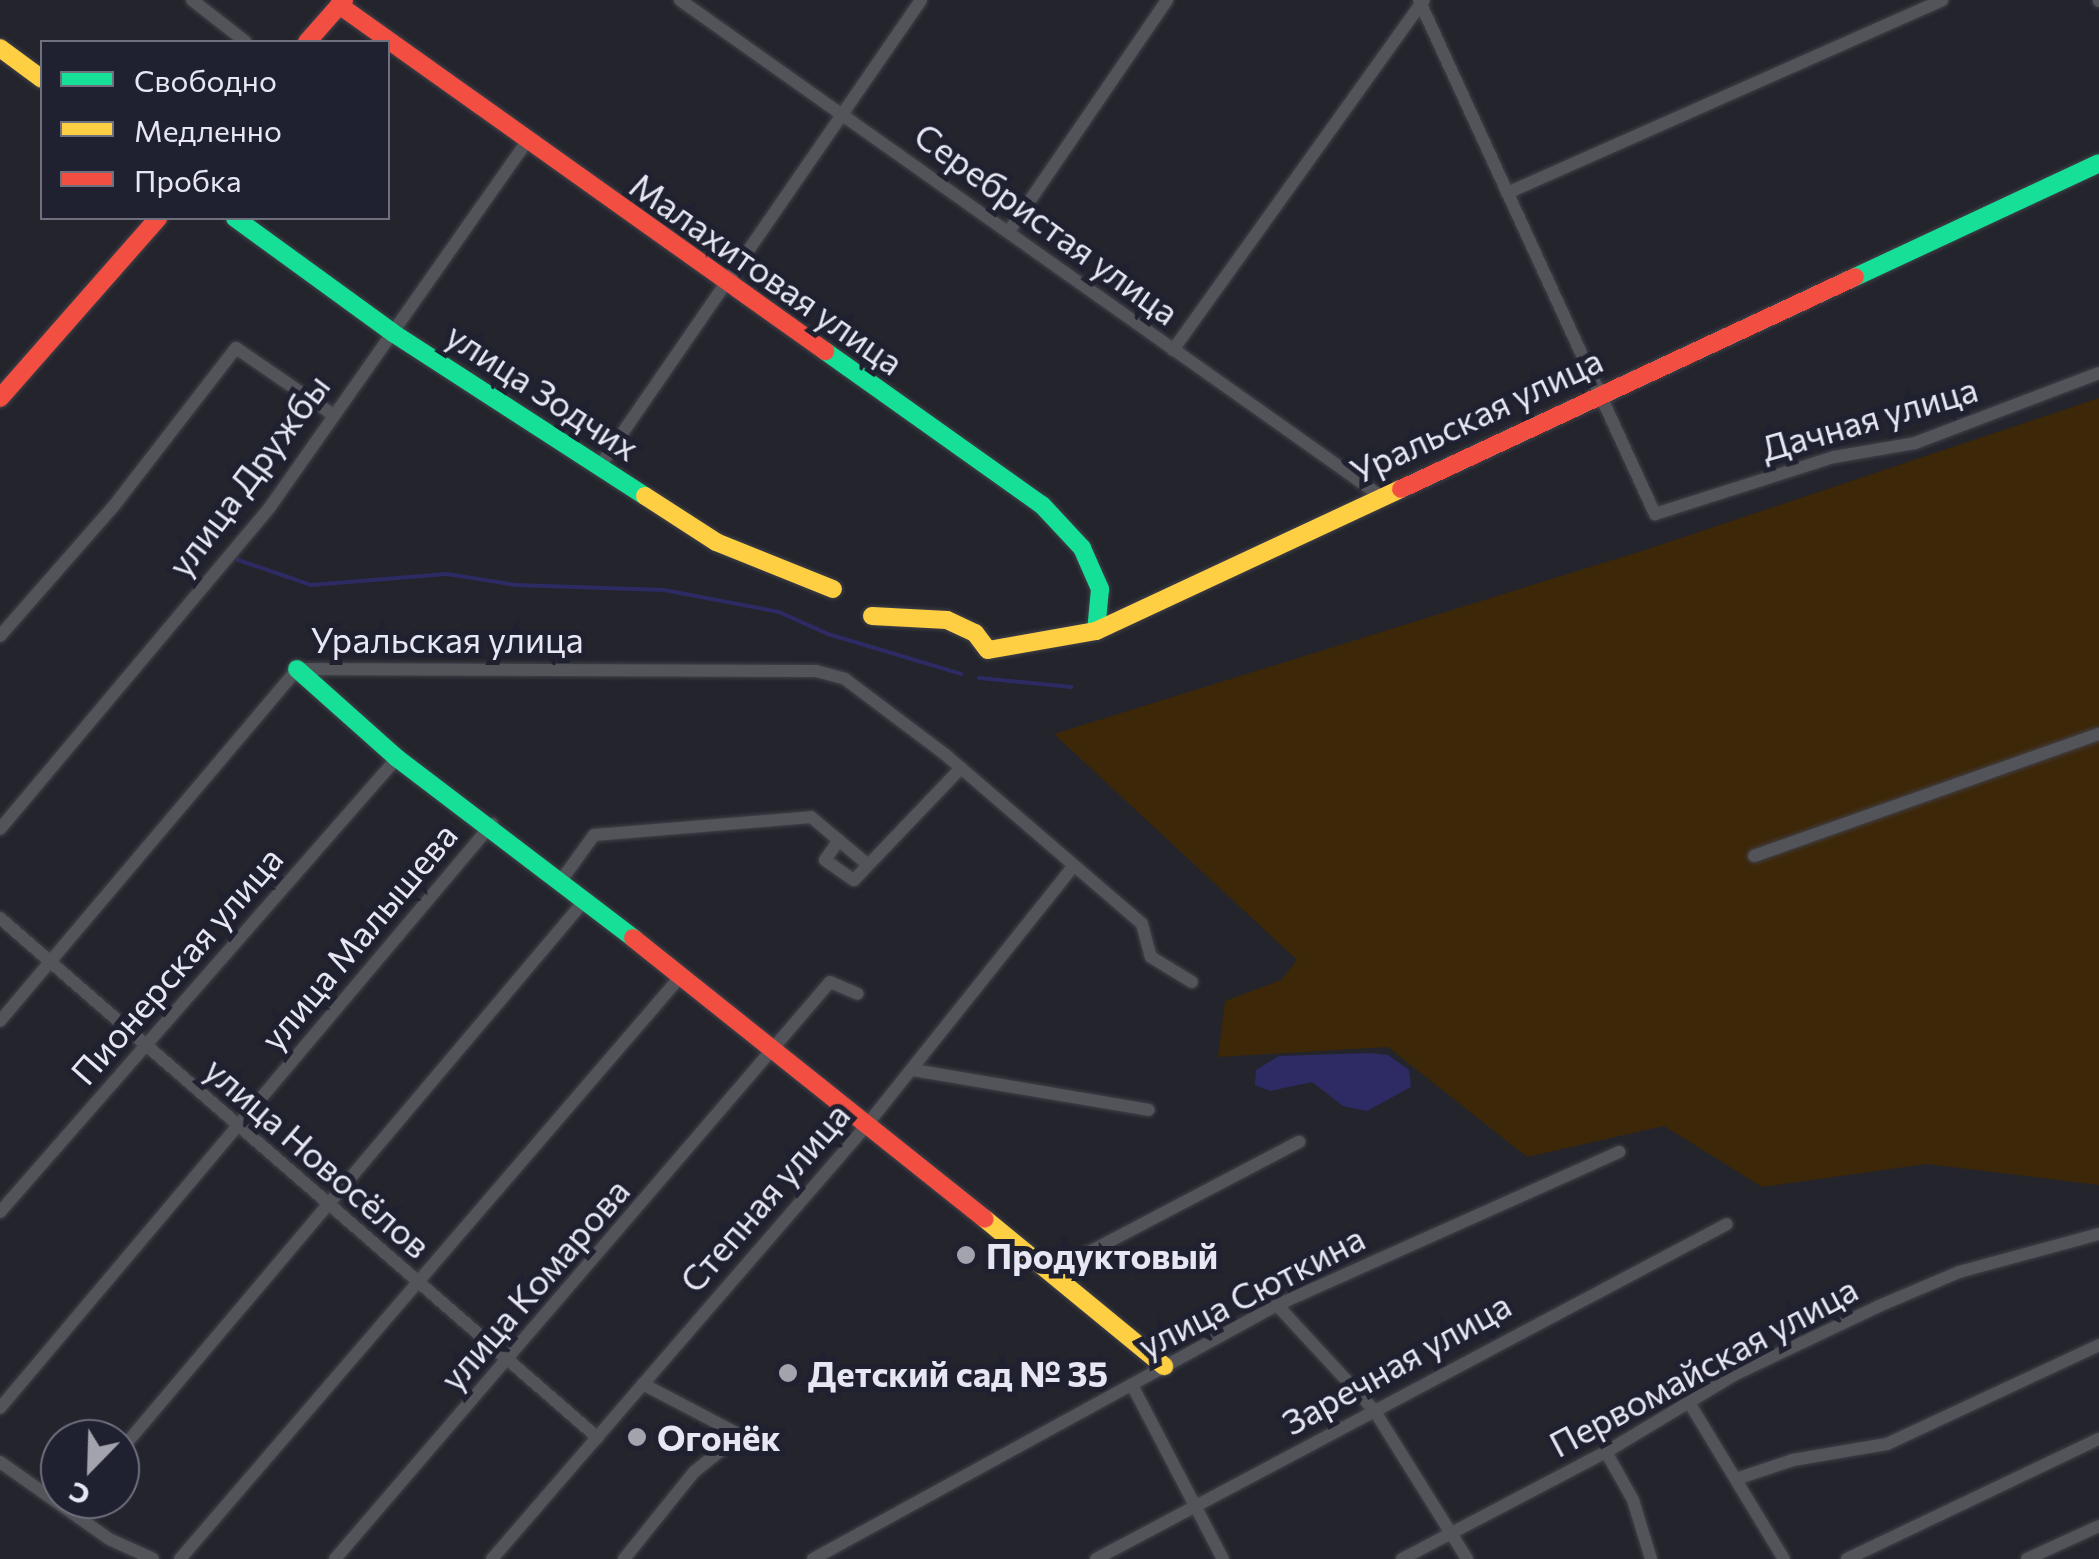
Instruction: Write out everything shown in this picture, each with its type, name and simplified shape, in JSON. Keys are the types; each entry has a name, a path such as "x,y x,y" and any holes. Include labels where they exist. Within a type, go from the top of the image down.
{"street":[{"path":"192,0 243,40"},
{"name":"Серебристая улица","path":"680,0 1379,496"},
{"path":"599,466 921,0"},
{"path":"1008,231 1167,0"},
{"path":"1507,193 1942,0"},
{"path":"1421,1 1596,396"},
{"path":"1173,350 1421,1"},
{"path":"310,40 342,3"},
{"name":"Малахитовая улица","path":"342,3 526,143 1042,505 1082,548 1100,589 1096,631"},
{"path":"0,48 40,77"},
{"name":"улица Дружбы","path":"0,829 270,507 526,143"},
{"name":"Уральская улица","path":"872,616 946,620 974,633 988,650 1096,631 2099,162"},
{"path":"0,398 156,220"},
{"name":"улица Зодчих","path":"238,220 393,333 716,542 833,588"},
{"path":"0,636 113,507 236,348 332,414"},
{"name":"Дачная улица","path":"1596,396 1654,514 1834,457 1915,442 2099,373"},
{"path":"297,669 398,758 492,824 560,882 777,1048 866,1126 1055,1270 1164,1366"},
{"name":"Уральская улица","path":"0,1021 297,669 816,672 845,679 961,768"},
{"path":"1754,856 2099,734"},
{"name":"Пионерская улица","path":"0,1212 398,758"},
{"path":"839,840 825,860 854,880 961,768 1142,924 1151,957 1192,982"},
{"path":"560,882 594,836 811,817 867,864"},
{"name":"улица Малышева","path":"0,1408 492,824"},
{"name":"Степная улица","path":"492,1559 866,1126 1073,867"},
{"path":"140,1427 585,900"},
{"name":"улица Новосёлов","path":"0,918 598,1438"},
{"path":"180,1559 681,976"},
{"name":"улица Комарова","path":"336,1559 830,982 858,994"},
{"path":"912,1070 1149,1110"},
{"path":"1055,1270 1299,1142"},
{"name":"улица Сюткина","path":"813,1559 1134,1387 1164,1366 1277,1305 1619,1152"},
{"name":"Заречная улица","path":"1096,1559 1727,1224"},
{"name":"Первомайская улица","path":"1402,1559 1606,1452 1736,1374 1911,1292 2099,1234"},
{"path":"1277,1305 1374,1410 1467,1559"},
{"path":"1738,1478 1794,1460 1888,1444 2099,1345"},
{"path":"624,1559 694,1472 740,1436 643,1384"},
{"path":"1134,1387 1223,1559"},
{"path":"1690,1404 1784,1559"},
{"path":"1847,1559 2099,1439"},
{"path":"1606,1452 1632,1500 1651,1559"},
{"path":"0,1462 40,1490"},
{"path":"83,1519 153,1559"},
{"path":"2026,1559 2099,1526"}],"shaded area":[{"path":"2099,398 2099,1185 1926,1164 1762,1187 1664,1126 1527,1157 1388,1047 1218,1057 1225,1001 1281,980 1297,960 1054,734 1648,549"},
{"path":"1388,1055 1409,1070 1411,1087 1367,1111 1343,1106 1312,1082 1270,1091 1255,1085 1256,1070 1279,1056"}],"waterway":[{"path":"238,560 311,585 447,574 516,585 664,590 779,612 828,634 961,674"},
{"path":"979,678 1072,687"}],"traffic: fast":[{"path":"1855,277 2099,163"},
{"path":"238,220 393,333 645,496"},
{"path":"825,351 1042,505 1082,548 1100,589 1096,631"},
{"path":"297,669 397,758 633,938"}],"traffic: slow":[{"path":"0,48 40,78"},
{"path":"872,616 947,620 975,633 988,650 1096,631 1401,489"},
{"path":"645,496 716,542 833,589"},
{"path":"985,1219 1164,1366"}],"traffic: jam":[{"path":"309,40 344,0"},
{"path":"339,5 388,40"},
{"path":"390,41 825,351"},
{"path":"0,398 156,220"},
{"path":"1401,489 1855,277"},
{"path":"633,938 985,1219"}],"place":[{"name":"Продуктовый","path":"966,1255"},
{"name":"Детский сад № 35","path":"788,1373"},
{"name":"Огонёк","path":"637,1437"}]}
